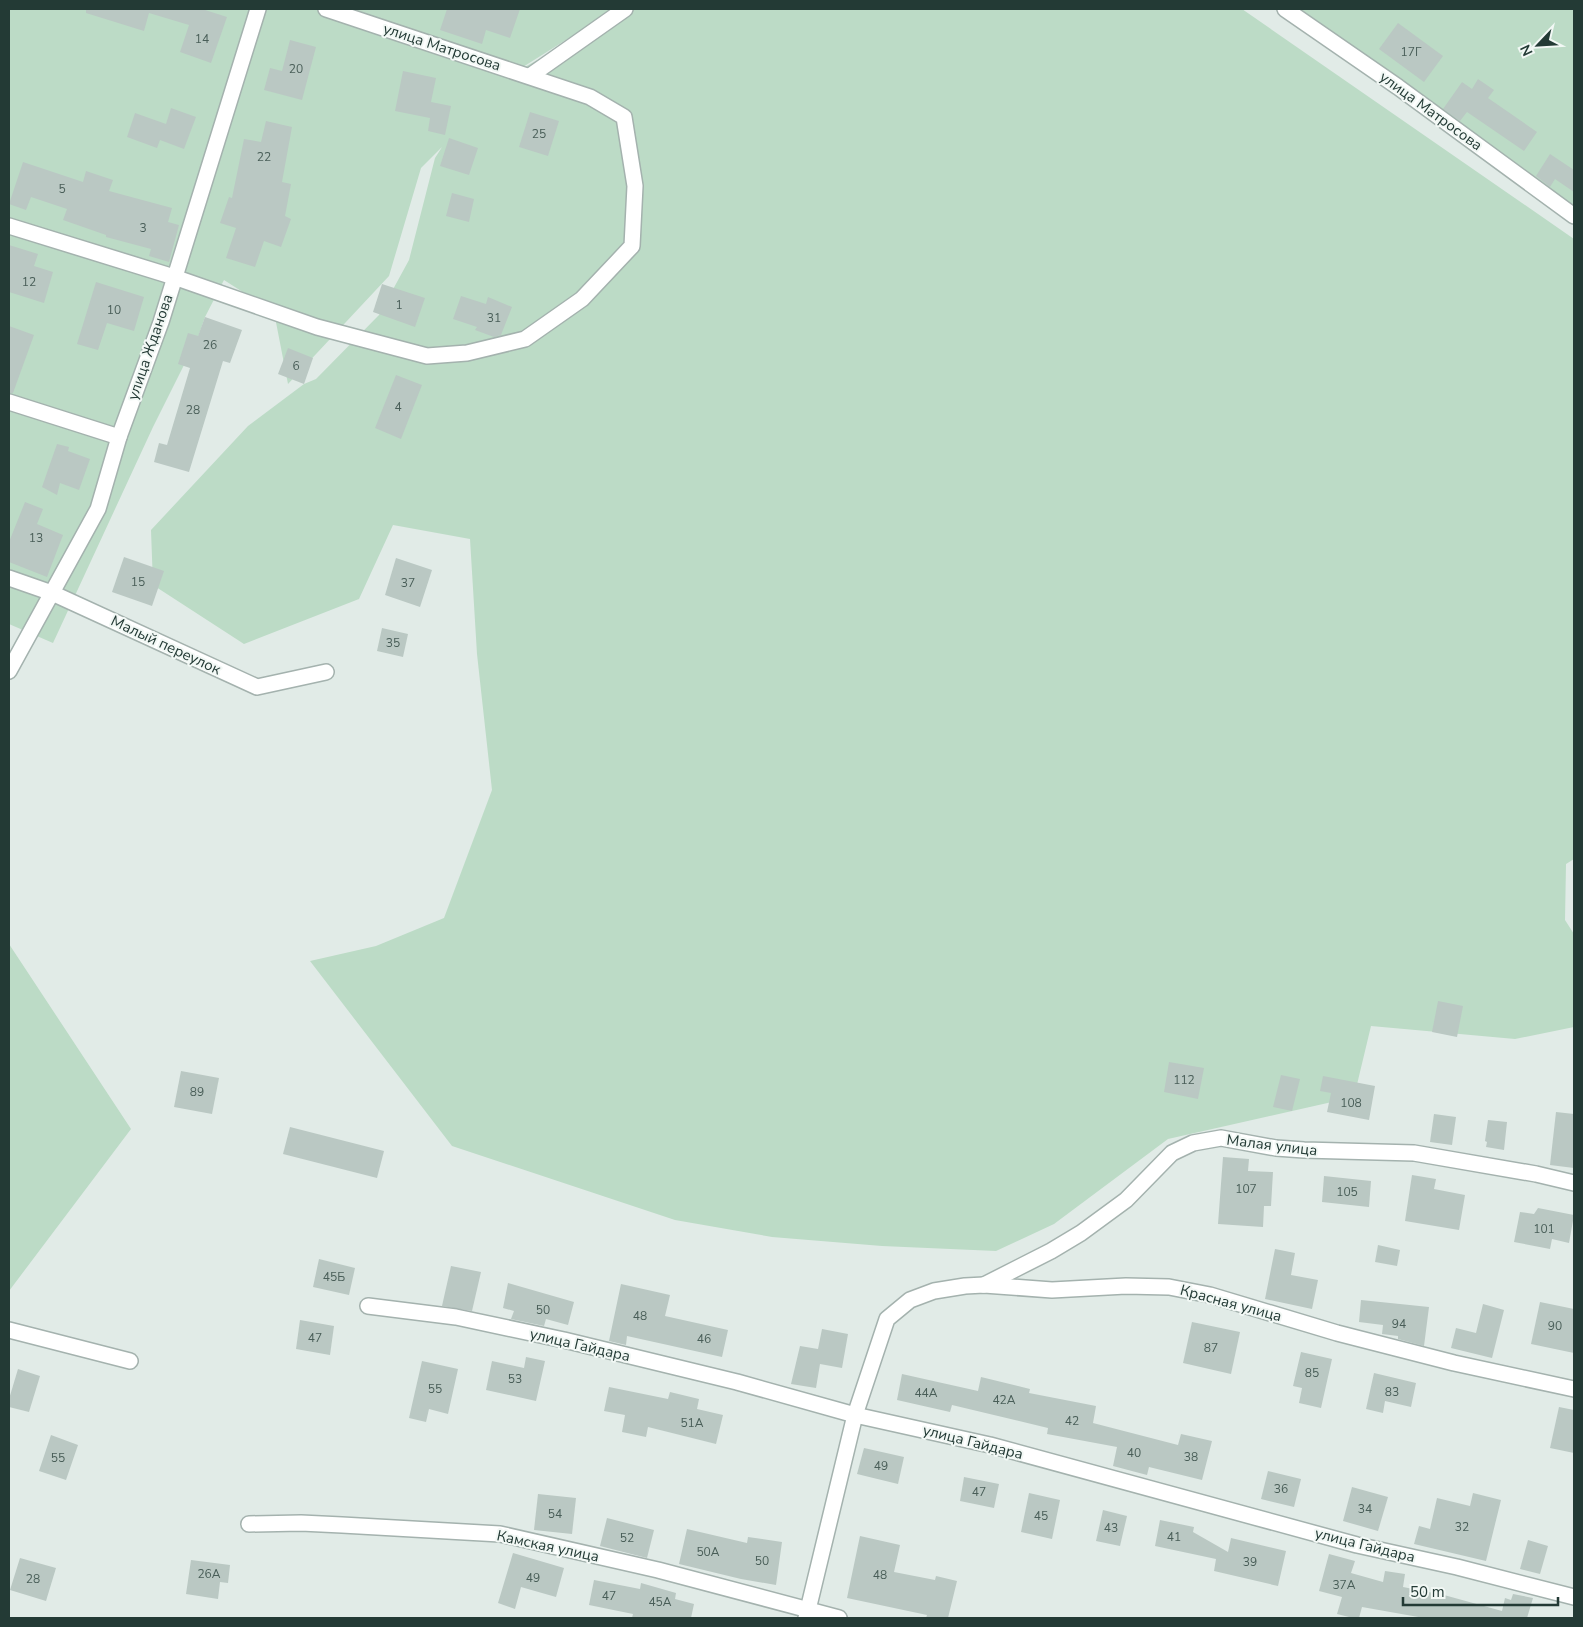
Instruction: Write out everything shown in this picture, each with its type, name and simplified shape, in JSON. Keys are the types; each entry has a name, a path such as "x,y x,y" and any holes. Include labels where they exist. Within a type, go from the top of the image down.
{"street":[{"name":"улица Жданова","path":"9,671 98,509 119,437 161,322 258,9"},
{"name":"улица Матросова","path":"174,277 316,328 427,356 467,353 525,339 582,299 632,246 635,186 624,117 590,97 326,9"},
{"path":"530,76 625,9"},
{"name":"улица Матросова","path":"1285,9 1398,87 1574,216"},
{"path":"9,226 174,277"},
{"path":"9,402 119,437"},
{"name":"Малый переулок","path":"9,578 52,593 257,687 326,672"},
{"name":"Малая улица","path":"984,1285 1051,1251 1081,1233 1126,1200 1172,1153 1194,1142 1221,1138 1276,1148 1414,1153 1574,1182"},
{"name":"Красная улица","path":"855,1415 888,1319 896,1310 910,1300 934,1291 984,1285 1052,1290 1126,1286 1177,1289 1210,1295 1337,1333 1454,1363 1574,1389"},
{"name":"улица Гайдара","path":"368,1306 456,1317 564,1340 738,1382 855,1415 990,1445 1358,1545 1457,1567 1574,1597"},
{"path":"9,1330 130,1361"},
{"path":"807,1614 855,1415"},
{"name":"Камская улица","path":"249,1524 334,1525 500,1534 658,1570 807,1614 840,1618"}],"green space":[{"path":"9,9 615,9 515,72 510,78 516,72 628,9 1242,9 1574,239 1574,859 1566,864 1565,920 1574,934 1574,1027 1515,1039 1371,1026 1354,1097 1168,1139 1054,1224 996,1251 882,1246 772,1237 675,1220 452,1146 310,961 376,946 444,918 492,790 477,654 470,539 393,525 359,599 244,644 153,585 151,530 248,426 304,384 316,379 379,315 409,260 435,158 442,147 421,168 389,276 288,384 274,312 224,280 153,427 53,643 9,624"},
{"path":"1296,9 1574,9 1574,208"},
{"path":"9,944 131,1129 9,1291"}],"building":[{"path":"86,9 202,9 227,17 211,63 180,52 189,25 149,13 144,31 86,13"},
{"path":"447,9 520,9 510,38 486,30 482,44 440,30"},
{"path":"1398,23 1443,56 1424,82 1379,49"},
{"path":"290,40 316,47 302,100 264,90 270,68 282,71"},
{"path":"403,71 436,78 431,102 451,106 445,135 428,131 430,118 395,111"},
{"path":"1478,79 1494,90 1488,98 1537,132 1524,151 1467,112 1460,121 1443,109 1462,82 1472,89"},
{"path":"171,108 196,117 184,149 160,140 157,148 127,137 135,113 166,124"},
{"path":"530,112 559,121 548,156 519,147"},
{"path":"266,121 292,127 282,182 291,184 285,216 291,219 281,247 264,241 255,267 226,258 236,228 220,223 229,197 232,198 244,139 261,142"},
{"path":"449,138 478,148 469,175 440,166"},
{"path":"1550,154 1574,170 1574,192 1555,179 1550,187 1536,176"},
{"path":"23,162 83,182 86,171 113,180 109,191 172,208 168,222 179,225 169,262 149,256 151,249 106,237 106,235 63,220 67,209 31,197 26,210 9,204"},
{"path":"452,193 474,199 469,222 446,216"},
{"path":"9,245 38,254 34,266 53,272 44,303 9,292"},
{"path":"96,282 144,297 134,331 107,323 98,350 77,344"},
{"path":"382,284 425,298 415,327 373,312"},
{"path":"461,296 486,304 488,297 512,307 501,335 494,337 475,330 477,327 453,319"},
{"path":"205,317 242,330 230,363 223,361 189,472 154,462 159,443 167,445 190,368 178,364 188,333 198,336"},
{"path":"9,326 34,335 13,393 9,393"},
{"path":"288,348 313,358 304,384 278,374"},
{"path":"396,375 422,385 401,439 375,428"},
{"path":"57,444 69,447 68,451 90,459 79,490 60,483 57,495 42,487"},
{"path":"25,502 43,509 37,524 63,535 47,577 9,562 9,542"},
{"path":"124,557 164,571 152,606 112,592"},
{"path":"396,558 432,570 420,607 385,595"},
{"path":"382,628 408,634 403,657 377,651"},
{"path":"1438,1001 1463,1006 1457,1037 1432,1032"},
{"path":"1169,1062 1204,1068 1198,1099 1164,1092"},
{"path":"181,1071 219,1078 212,1114 174,1107"},
{"path":"1281,1075 1300,1079 1292,1111 1273,1107"},
{"path":"1323,1076 1375,1086 1369,1120 1327,1112 1331,1093 1320,1091"},
{"path":"1556,1112 1574,1114 1574,1168 1550,1165"},
{"path":"1434,1114 1456,1117 1452,1145 1430,1142"},
{"path":"1488,1120 1507,1122 1504,1150 1486,1147"},
{"path":"290,1127 384,1151 377,1178 283,1154"},
{"path":"1223,1157 1249,1159 1248,1171 1273,1172 1271,1206 1264,1206 1263,1227 1218,1224"},
{"path":"1412,1175 1436,1179 1434,1189 1465,1195 1459,1230 1405,1221"},
{"path":"1324,1176 1371,1181 1369,1207 1322,1202"},
{"path":"1538,1208 1574,1215 1569,1243 1552,1239 1550,1249 1514,1242 1520,1212 1534,1214"},
{"path":"1378,1245 1400,1250 1397,1266 1375,1262"},
{"path":"1275,1249 1295,1253 1291,1275 1318,1280 1312,1309 1265,1299"},
{"path":"319,1259 355,1268 349,1295 313,1287"},
{"path":"451,1266 481,1272 472,1311 442,1306"},
{"path":"508,1283 574,1302 568,1325 546,1319 544,1326 511,1319 514,1311 503,1308"},
{"path":"621,1284 670,1295 665,1316 728,1330 722,1357 627,1336 626,1345 609,1341"},
{"path":"1361,1300 1429,1307 1424,1346 1398,1339 1398,1336 1382,1334 1383,1325 1359,1322"},
{"path":"1540,1302 1574,1309 1574,1353 1531,1344"},
{"path":"1483,1304 1504,1310 1492,1358 1451,1348 1456,1328 1476,1333"},
{"path":"300,1320 334,1326 330,1355 296,1349"},
{"path":"1192,1322 1240,1332 1231,1374 1183,1363"},
{"path":"822,1329 848,1334 842,1368 820,1364 816,1388 791,1384 800,1346 818,1349"},
{"path":"1301,1352 1332,1359 1321,1408 1299,1403 1302,1388 1293,1386"},
{"path":"526,1357 545,1361 536,1401 486,1390 492,1361 524,1368"},
{"path":"422,1361 458,1369 448,1414 429,1409 426,1422 409,1418"},
{"path":"18,1369 40,1376 29,1412 9,1407 9,1399"},
{"path":"1374,1373 1416,1383 1411,1407 1385,1401 1383,1413 1366,1409"},
{"path":"902,1374 978,1391 981,1377 1030,1389 1029,1393 1096,1406 1093,1423 1178,1445 1181,1434 1212,1441 1202,1480 1149,1467 1147,1475 1113,1466 1117,1447 1047,1434 1048,1428 952,1405 950,1412 897,1400"},
{"path":"609,1387 668,1399 670,1392 699,1399 697,1409 723,1415 716,1444 648,1427 646,1437 622,1432 625,1415 604,1411"},
{"path":"1559,1407 1574,1410 1574,1453 1550,1448"},
{"path":"51,1435 78,1445 66,1480 39,1471"},
{"path":"864,1448 904,1457 898,1484 857,1474"},
{"path":"1268,1471 1301,1479 1294,1507 1261,1499"},
{"path":"964,1477 999,1484 994,1508 960,1501"},
{"path":"1352,1487 1388,1497 1378,1531 1343,1521"},
{"path":"1029,1493 1060,1500 1052,1539 1021,1532"},
{"path":"1473,1493 1501,1500 1486,1561 1414,1544 1419,1526 1430,1529 1437,1498 1470,1506"},
{"path":"538,1494 576,1498 572,1534 534,1530"},
{"path":"1103,1510 1127,1516 1120,1546 1096,1541"},
{"path":"607,1518 654,1530 647,1558 600,1546"},
{"path":"1160,1520 1194,1527 1193,1532 1228,1552 1231,1538 1286,1551 1278,1586 1214,1571 1216,1559 1155,1546"},
{"path":"687,1529 747,1543 748,1537 782,1542 776,1585 741,1579 679,1564"},
{"path":"860,1536 900,1545 894,1572 935,1580 936,1576 957,1581 948,1618 926,1618 927,1615 847,1598"},
{"path":"1528,1540 1548,1546 1540,1574 1520,1569"},
{"path":"513,1553 564,1568 556,1597 521,1587 515,1609 498,1603"},
{"path":"1329,1554 1355,1561 1351,1573 1383,1582 1385,1571 1405,1574 1403,1587 1444,1595 1502,1611 1505,1598 1511,1600 1513,1594 1533,1598 1527,1618 1424,1618 1362,1607 1359,1618 1353,1618 1337,1614 1342,1597 1319,1591"},
{"path":"20,1558 56,1568 46,1601 10,1590"},
{"path":"191,1560 230,1565 228,1583 220,1582 218,1599 186,1594"},
{"path":"594,1580 640,1589 641,1583 676,1593 675,1599 694,1604 691,1618 632,1618 633,1614 589,1605"}]}
